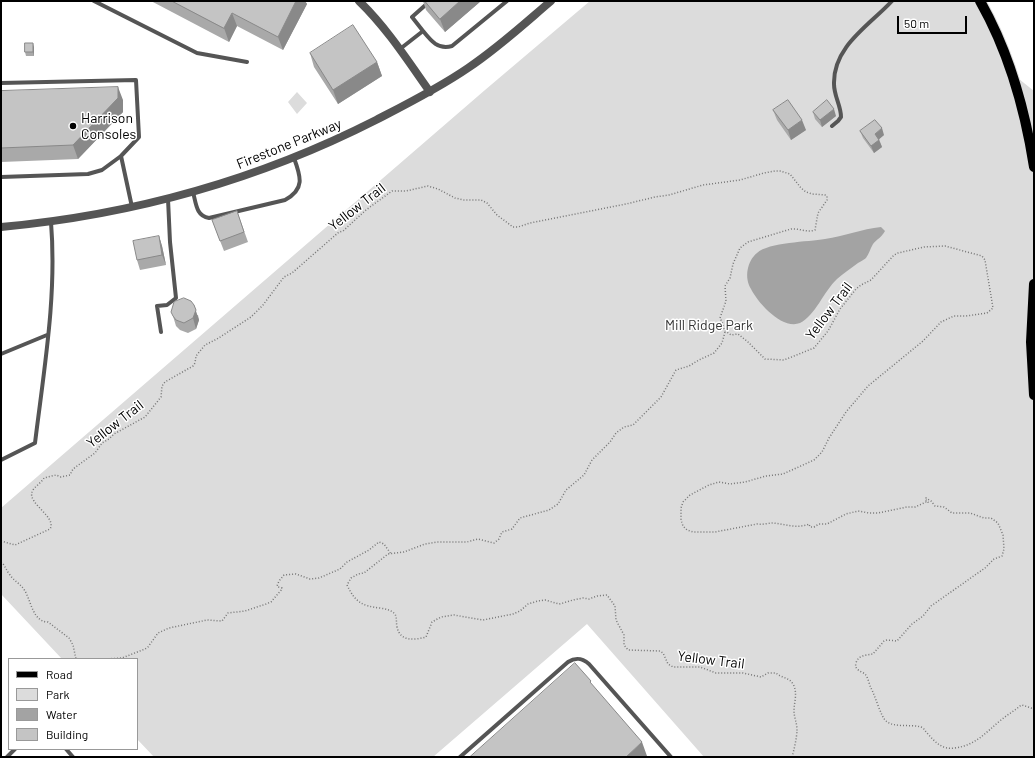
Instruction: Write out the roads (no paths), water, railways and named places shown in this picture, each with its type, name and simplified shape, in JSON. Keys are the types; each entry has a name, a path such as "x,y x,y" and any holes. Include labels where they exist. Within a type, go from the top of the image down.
{"main road":[{"path":"980,1 998,38 1018,90 1027,124 1034,167"},
{"path":"1034,284 1031,342 1034,395"}],"street":[{"path":"359,1 375,17 430,92"},
{"name":"Firestone Parkway","path":"1,227 51,222 96,215 132,207 193,192 243,177 294,158 349,134 430,92 480,59 551,1"}],"lane":[{"path":"94,1 197,53 247,62"},
{"path":"430,1 412,17 431,41 436,45 446,47 452,46 508,1"},
{"path":"832,126 841,116 834,86 834,73 838,61 854,37 892,1"},
{"path":"399,49 423,31"},
{"path":"1,84 136,80 139,137 121,156 102,170 88,174 1,177"},
{"path":"121,156 132,207"},
{"path":"193,192 198,213 201,216 208,218 285,200 293,194 300,182 301,176 294,158"},
{"path":"161,332 157,306 167,305 176,298 170,242 168,198"},
{"path":"1,460 35,443 48,335 53,272 51,222"},
{"path":"1,354 48,335"},
{"path":"460,757 568,662 576,658 581,658 589,664 671,757"}],"water":[{"path":"881,227 885,231 873,244 866,258 837,279 810,315 800,323 786,323 771,314 754,295 749,285 747,275 749,265 754,256 763,249 789,243 825,239"}],"place":[{"name":"Harrison Consoles","path":"73,126"}],"park label":[{"name":"Mill Ridge Park","path":"709,325"}]}
